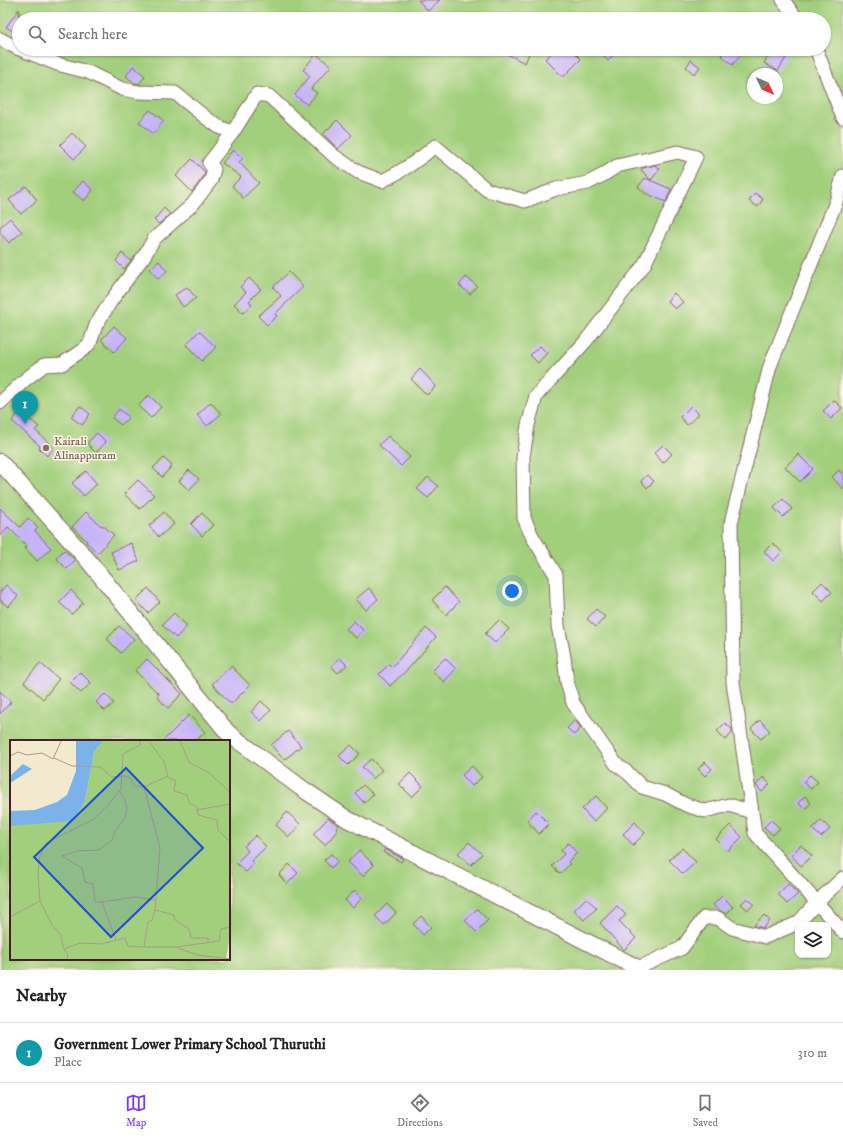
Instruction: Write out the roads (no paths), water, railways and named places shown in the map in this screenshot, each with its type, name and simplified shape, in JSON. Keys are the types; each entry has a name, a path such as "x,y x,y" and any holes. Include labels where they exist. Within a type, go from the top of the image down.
{"main road":[{"path":"0,462 87,559 228,733 300,787 347,819 638,969"}],"street":[{"path":"783,0 792,12"},
{"path":"0,39 12,45"},
{"path":"37,56 56,64 88,72 122,89 138,92 175,93 205,117 219,126 233,132"},
{"path":"819,56 843,118"},
{"path":"0,404 26,379 44,366 62,364 90,344 96,325 111,301 144,256 154,239 193,204 211,180 214,169 209,163 233,132 257,94 269,96 334,156 358,172 382,181 417,162 435,146 487,190 525,201 556,189 588,183 617,166 678,152 696,157 644,265 585,342 536,396 528,425 523,457 524,518 532,536 556,575 558,626 567,682 573,703 616,764 628,772 642,787 665,794 686,805 705,811 729,805 752,812"},
{"path":"843,176 836,202 770,366 731,523 733,682 755,833 843,932"},
{"path":"638,969 682,948 704,918 718,918 732,928 765,937 798,923 843,878"}],"place":[{"name":"Government Lower Primary School Thuruthi","path":"25,424"},
{"name":"Kairali Alinappuram","path":"46,448"}]}
